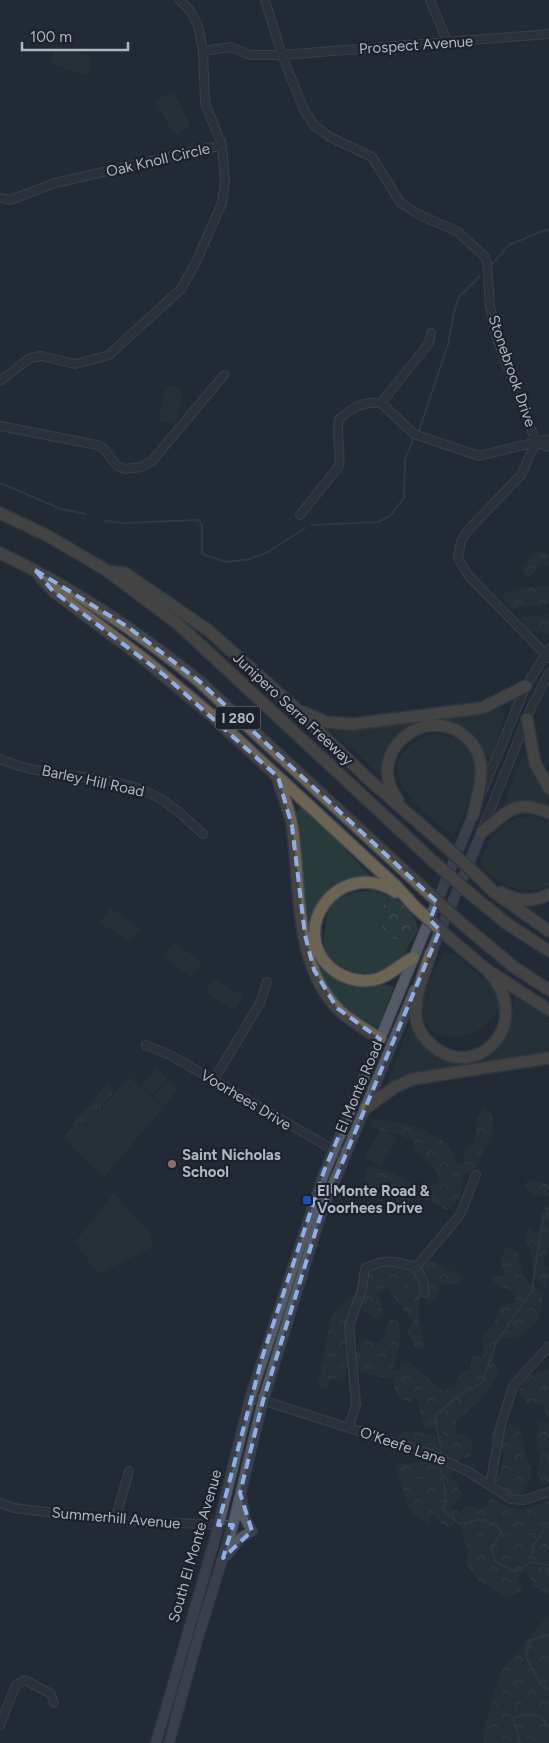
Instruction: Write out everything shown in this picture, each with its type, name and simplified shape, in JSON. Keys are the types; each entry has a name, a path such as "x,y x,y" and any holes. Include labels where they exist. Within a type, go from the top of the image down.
{"highway":[{"name":"Junipero Serra Freeway","path":"0,513 48,536 106,570 178,624 434,862 506,923 549,951"},
{"name":"I 280","path":"0,553 35,570 128,627 199,681 461,923 514,967 549,990"},
{"path":"35,570 53,591 164,675 495,978 505,997 507,1013 502,1031 484,1051 468,1057 450,1056 436,1049 425,1039 416,1018 417,995 430,954"},
{"path":"106,570 125,572 208,630 291,704 366,777 494,892 549,931"},
{"path":"291,704 309,715 326,722 352,724 482,708 526,686"},
{"path":"527,720 534,763 549,788"},
{"path":"421,825 395,796 388,779 387,770 391,753 403,737 416,729 431,725 449,727 457,731 477,750 480,758 481,775 473,815"},
{"path":"278,778 292,826 305,935 314,970 325,994 337,1008 380,1039"},
{"path":"482,832 500,815 516,808 534,807 549,813"},
{"path":"479,877 503,894 519,899 537,899 549,894"},
{"path":"413,958 382,977 355,980 339,973 327,963 317,943 315,928 319,912 327,899 341,888 357,882 382,884 416,907"},
{"path":"487,970 549,1010"},
{"path":"366,1108 394,1087 413,1080 549,1058"}],"main road":[{"name":"El Monte Road","path":"262,1358 333,1151 473,815"},
{"name":"El Monte Road","path":"233,1525 263,1401 322,1211 482,832"},
{"name":"South El Monte Avenue","path":"156,1743 218,1525 262,1358"},
{"path":"223,1558 241,1538 252,1530 246,1520 240,1493"},
{"name":"South El Monte Avenue","path":"169,1743 198,1638 233,1525"}],"street":[{"name":"Oak Knoll Circle","path":"0,198 10,200 55,183 222,145 205,103 203,51 198,25 191,12 180,0"},
{"name":"Stonebrook Drive","path":"265,0 282,55 304,110 315,126 330,137 372,157 400,202 416,213 458,232 484,257 489,268 490,306 497,338 536,442 521,475 464,535 458,555 461,566 468,574 548,654"},
{"path":"430,0 447,41"},
{"name":"Prospect Avenue","path":"282,55 549,34"},
{"path":"203,51 231,47 250,55 282,55"},
{"path":"0,381 30,358 41,356 75,364 109,355 181,289 196,264 222,203 225,181 222,145"},
{"path":"381,404 429,342 431,333"},
{"path":"0,426 97,445 104,449 117,466 132,470 152,461 224,375"},
{"path":"300,515 339,466 340,456 337,430 339,419 357,405 369,402 381,404 414,434 472,454 487,455 549,439"},
{"path":"536,442 549,447"},
{"name":"El Monte Road","path":"473,815 526,686 548,654"},
{"name":"El Monte Road","path":"482,832 527,720 549,673"},
{"name":"Barley Hill Road","path":"0,759 22,766 88,778 149,793 166,803 203,834"},
{"path":"213,1081 260,1003 266,982"},
{"name":"Voorhees Drive","path":"146,1045 170,1055 346,1157"},
{"path":"416,1268 460,1215 476,1175"},
{"path":"349,1427 356,1404 348,1326 362,1290 365,1268 383,1260 393,1260 416,1268 423,1281 425,1293"},
{"path":"490,1485 501,1425 513,1386 549,1346"},
{"name":"O'Keefe Lane","path":"250,1398 349,1427 433,1455 490,1485 511,1499 524,1500 549,1492"},
{"path":"115,1520 129,1471"},
{"name":"Summerhill Avenue","path":"0,1504 14,1508 115,1520 233,1525"},
{"path":"0,1725 16,1685 25,1680 51,1694 54,1703"}],"highlighted area":[{"path":"35,570 128,627 199,681 437,902 430,920 440,930 322,1211 263,1401 240,1493 252,1531 223,1558 233,1525 218,1525 262,1358 324,1171 380,1039 337,1008 314,970 305,935 292,826 278,777 164,675 53,591"}],"green space":[{"path":"60,46 89,56 92,61 87,73 83,75 53,64 51,60 55,48"},
{"path":"171,92 174,93 190,124 189,127 176,134 172,132 156,102"},
{"path":"170,386 180,388 183,393 177,421 173,424 162,422 159,417 166,389"},
{"path":"536,550 549,554 549,567 540,564 532,575 524,577 522,567"},
{"path":"549,586 549,604 510,608 501,595 521,587"},
{"path":"549,613 549,633 531,632 519,618 548,615"},
{"path":"502,707 505,714 490,761 476,739 443,717"},
{"path":"406,720 409,729 387,769 378,775 355,751 333,734 333,727"},
{"path":"433,733 443,734 460,741 466,746 475,761 475,787 453,835 424,812 411,798 402,784 398,770 400,757 412,744"},
{"path":"521,759 530,760 549,792 549,806 532,802 502,809"},
{"path":"301,807 330,833 373,879 329,893 312,941 301,867 299,819 295,813"},
{"path":"532,816 549,823 549,884 540,888 520,890 501,883 480,862 497,829 511,821"},
{"path":"372,890 389,896 381,911 383,933 409,945 399,962 391,968 381,972 361,973 341,966 327,953 324,943 325,926 329,911 338,899 350,894"},
{"path":"389,896 404,905 412,913 417,923 418,930 409,945 383,933 381,911"},
{"path":"110,908 140,928 131,942 100,923"},
{"path":"174,942 202,962 192,977 163,957"},
{"path":"444,953 454,954 493,987 501,1006 486,1024 472,1033 444,1036 436,1033 425,1021 423,1003 430,981"},
{"path":"322,966 330,973 394,987 378,1027 357,1016 341,1004 324,978 319,967"},
{"path":"213,978 243,996 235,1010 205,993"},
{"path":"514,995 549,1020 549,1054 479,1064 477,1059 497,1047 508,1034 511,1026"},
{"path":"414,1024 426,1042 436,1052 448,1057 470,1060 470,1066 417,1074 387,1083 408,1028"},
{"path":"156,1068 167,1078 152,1095 141,1086"},
{"path":"129,1077 164,1107 104,1177 69,1145"},
{"path":"168,1079 178,1089 164,1106 153,1096"},
{"path":"107,1084 115,1091 70,1143 64,1138 74,1126 72,1124"},
{"path":"484,1109 492,1112 494,1128 476,1169 462,1176 460,1196 451,1207 446,1210 434,1203 420,1199 402,1204 395,1199 389,1182 367,1192 365,1177 369,1166 390,1171 417,1185 427,1187 440,1183 438,1175 418,1153 413,1141 394,1133 371,1128 373,1119 401,1123 429,1133 447,1144 457,1163 464,1164 464,1149 475,1142 477,1118"},
{"path":"381,1129 397,1138 381,1167 364,1157"},
{"path":"527,1180 549,1184 549,1196 533,1195 525,1186"},
{"path":"114,1193 151,1235 152,1247 98,1274 75,1242"},
{"path":"549,1200 549,1250 542,1261 549,1271 547,1289 536,1280 533,1270 533,1258 524,1238 529,1228 536,1233 544,1227 540,1216"},
{"path":"506,1246 518,1252 524,1276 530,1284 542,1293 541,1312 535,1324 526,1333 517,1337 502,1339 496,1347 494,1357 498,1373 480,1399 456,1421 456,1433 471,1438 473,1447 470,1457 460,1459 450,1476 458,1485 462,1497 452,1504 452,1509 460,1512 454,1524 448,1528 438,1521 433,1513 428,1524 414,1515 408,1506 395,1465 431,1460 433,1454 401,1443 398,1435 408,1431 442,1436 440,1428 425,1428 416,1398 409,1402 399,1398 394,1389 394,1379 361,1373 354,1360 359,1341 365,1338 372,1343 381,1341 385,1335 387,1321 393,1320 398,1322 401,1339 393,1370 399,1371 401,1364 409,1362 442,1390 455,1386 461,1371 470,1370 472,1356 483,1357 482,1336 494,1324 499,1308 516,1301 513,1292 495,1284 492,1278 505,1275 500,1261"},
{"path":"426,1258 463,1277 459,1284 441,1284 438,1294 429,1303 425,1298 430,1289 420,1264"},
{"path":"379,1263 411,1269 421,1275 419,1314 423,1337 422,1348 416,1348 407,1333 412,1321 390,1293 388,1286 377,1294 382,1301 383,1315 376,1318 365,1313 358,1303 348,1320 344,1337 349,1350 345,1379 339,1382 333,1378 326,1389 318,1386 331,1316 357,1291 357,1283"},
{"path":"549,1369 549,1417 546,1417 543,1404 526,1403 518,1391 530,1375"},
{"path":"539,1421 549,1424 549,1482 542,1485 537,1472 540,1457 536,1439"},
{"path":"505,1424 519,1428 532,1474 524,1494 505,1495 496,1482 505,1454 490,1439 493,1428"},
{"path":"491,1498 499,1503 520,1509 533,1507 549,1500 549,1594 534,1587 526,1570 518,1578 522,1590 509,1598 478,1581 465,1563 468,1551 458,1519 466,1505 481,1509"},
{"path":"549,1614 549,1743 483,1743 485,1724 502,1670"}],"waterway":[{"path":"491,265 509,245 545,230 549,231"},
{"path":"419,430 448,345 454,312 459,297 480,276"},
{"path":"312,525 378,522 390,516 404,498 405,459 414,438"},
{"path":"0,483 61,509 86,514"},
{"path":"105,521 125,523 198,520 202,525 202,554 226,562 250,559 268,552 305,528"},
{"path":"440,1457 441,1451 435,1415 457,1397 482,1383 496,1342 532,1291 542,1221 549,1212"},
{"path":"439,1461 446,1495 443,1509 459,1524 484,1519 500,1529 501,1533 492,1549 495,1561 515,1572 531,1562 549,1565"},
{"path":"531,1562 533,1546 549,1522"},
{"path":"549,1635 529,1641 526,1656 542,1686 549,1690"},
{"path":"520,1743 513,1718 522,1715 538,1715 549,1726"}],"place":[{"name":"Saint Nicholas School","path":"172,1164"},
{"name":"El Monte Road & Voorhees Drive","path":"307,1200"}]}
